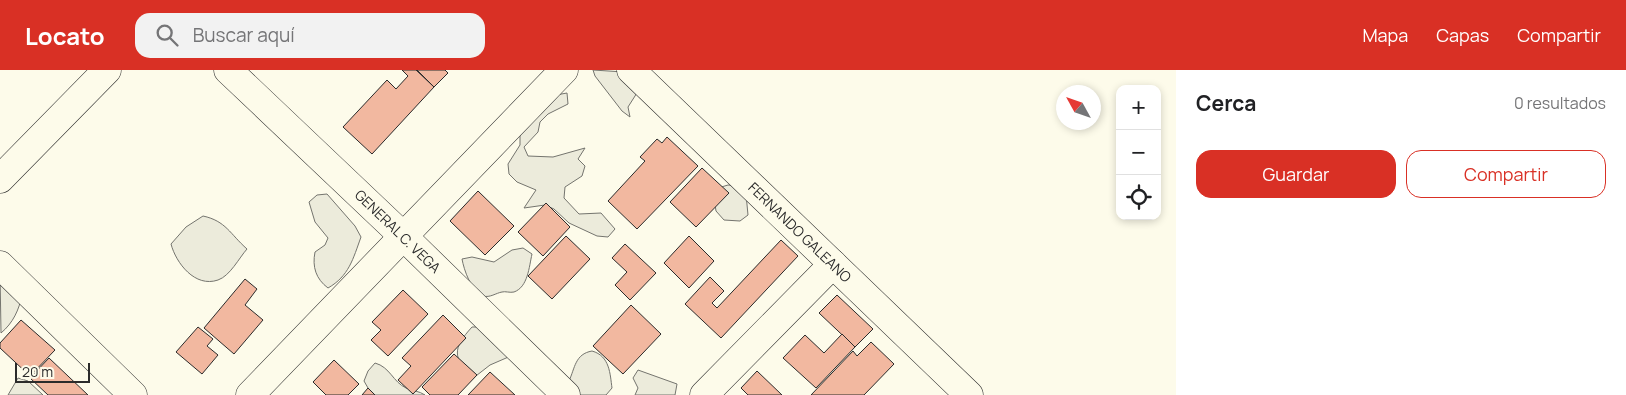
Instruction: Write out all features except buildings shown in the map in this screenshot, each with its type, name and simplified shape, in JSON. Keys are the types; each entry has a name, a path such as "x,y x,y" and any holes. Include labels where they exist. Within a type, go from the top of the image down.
{"street":[{"path":"0,179 108,70"},
{"name":"GENERAL C. VEGA","path":"228,70 404,237 566,395"},
{"path":"250,395 564,70"},
{"name":"FERNANDO GALEANO","path":"631,70 969,395"},
{"path":"704,395 833,264"},
{"path":"0,265 133,395"}],"shaded area":[{"path":"593,70 624,72 642,85 628,107 630,117 622,111 595,76"},
{"path":"567,93 568,104 548,114 540,122 538,132 524,147 528,156 553,157 585,148 578,159 585,166 582,176 565,187 564,198 579,214 601,213 615,229 608,237 597,236 569,223 554,209 545,205 524,208 536,190 517,182 509,174 508,164 520,145 520,123 556,95"},
{"path":"728,185 740,186 746,194 748,215 740,221 724,220 716,211 713,192 718,188"},
{"path":"327,194 355,226 361,237 353,260 346,272 328,288 318,277 314,263 315,252 325,245 328,238 315,222 309,202 317,195"},
{"path":"203,216 223,225 247,249 226,275 210,282 194,277 188,272 177,259 171,244 186,227"},
{"path":"523,248 532,254 527,276 519,289 514,292 503,292 491,296 483,296 475,290 466,274 462,259 472,257 494,262 512,250"},
{"path":"0,273 22,295 15,316 1,333"},
{"path":"472,327 483,327 520,352 490,365 472,379 461,365 457,353 461,341"},
{"path":"592,351 598,353 606,361 610,371 612,388 606,395 575,395 569,381 574,367 582,355"},
{"path":"375,363 384,368 406,388 425,395 372,395 364,381 368,371"},
{"path":"638,370 677,384 675,395 635,395 638,388 633,378"},
{"path":"18,378 28,381 43,395 8,395"}]}
